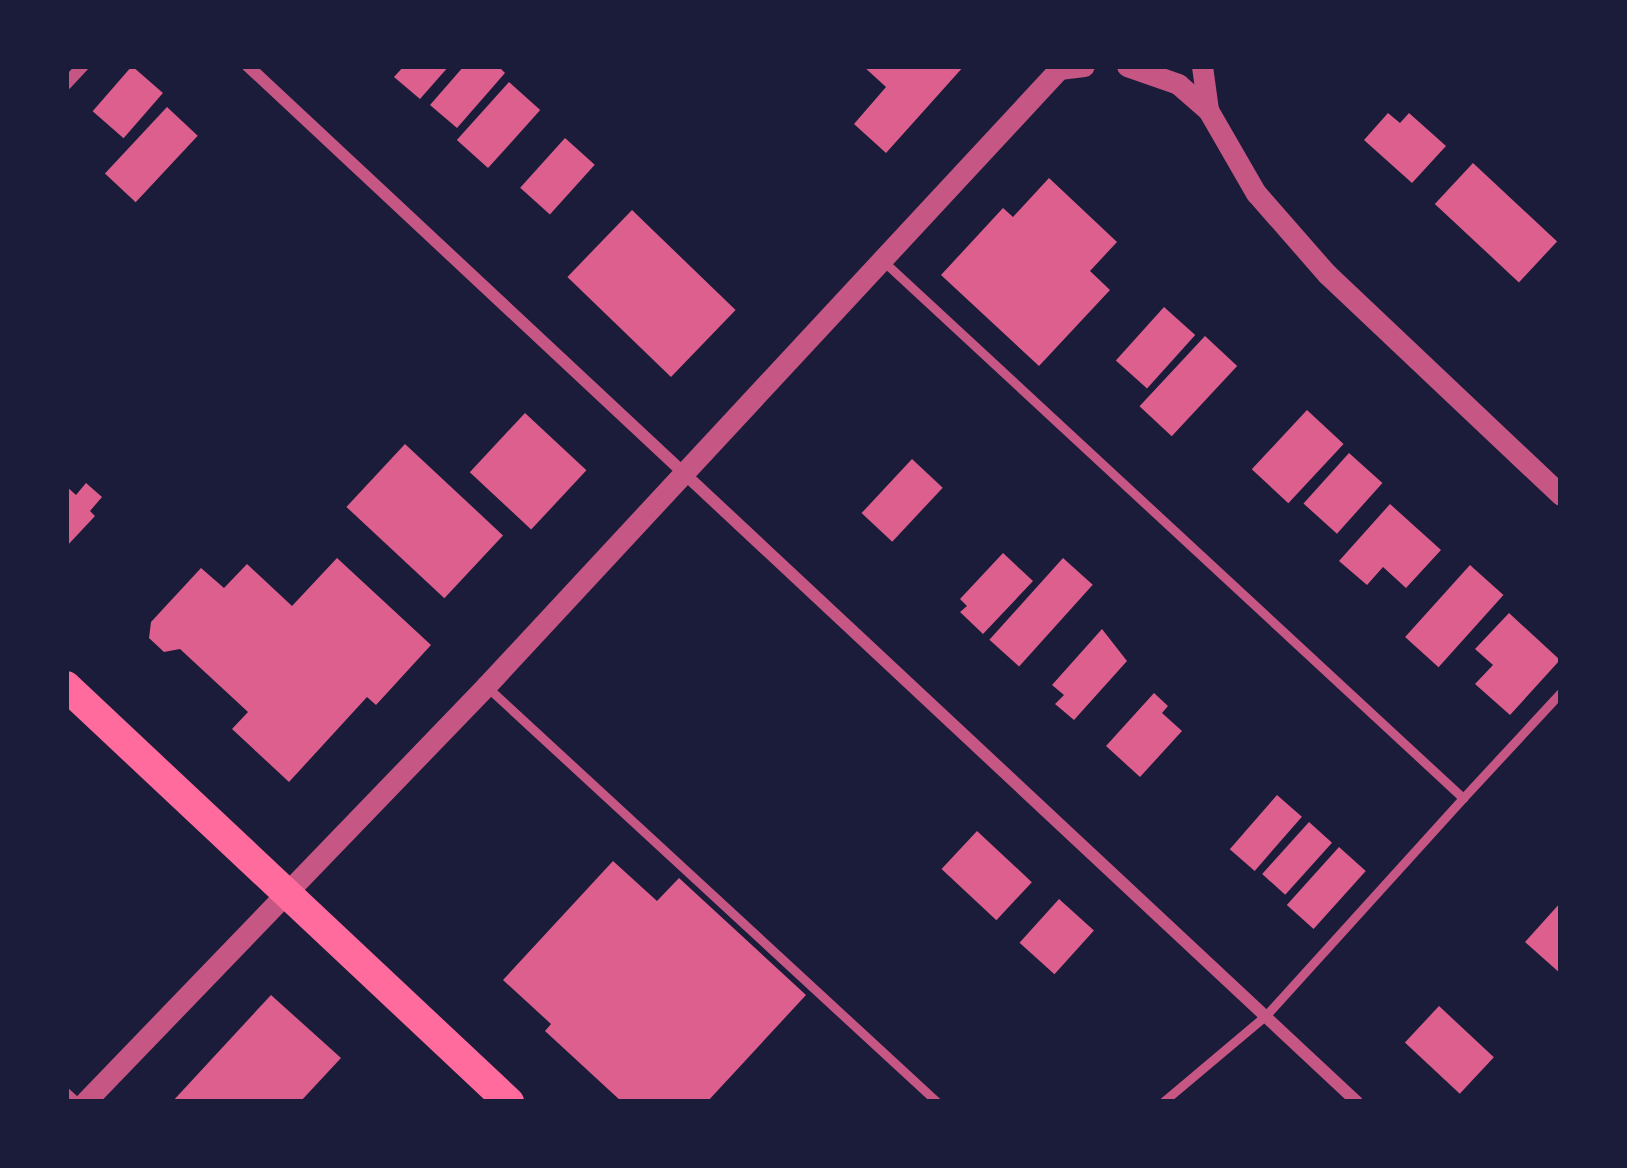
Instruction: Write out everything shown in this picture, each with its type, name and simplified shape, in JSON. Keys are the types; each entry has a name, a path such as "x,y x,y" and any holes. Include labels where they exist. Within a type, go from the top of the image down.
{"main road":[{"path":"66,686 509,1102"}],"street":[{"path":"66,84 83,66"},
{"path":"248,66 1357,1102"},
{"path":"81,1102 486,686 1059,67 1084,66"},
{"path":"1127,66 1178,84 1208,110 1256,193 1327,274 1561,495"},
{"path":"1202,66 1208,110"}],"lane":[{"path":"882,260 1463,798"},
{"path":"486,686 937,1102"},
{"path":"1163,1102 1265,1016 1561,692"},
{"path":"66,1092 81,1102"}],"building":[{"path":"132,66 163,93 124,138 93,111"},
{"path":"404,66 449,66 420,99 394,77"},
{"path":"464,66 498,66 505,73 457,128 430,105"},
{"path":"863,66 964,66 886,153 854,124 886,87"},
{"path":"509,82 540,110 488,168 457,140"},
{"path":"167,107 198,136 136,202 105,174"},
{"path":"1388,113 1400,123 1409,113 1446,146 1412,183 1364,140"},
{"path":"565,138 595,165 550,215 520,188"},
{"path":"1473,163 1557,241 1519,282 1435,204"},
{"path":"1049,178 1117,242 1090,271 1110,290 1039,366 941,275 1003,208 1013,217"},
{"path":"632,210 736,310 671,377 567,277"},
{"path":"1164,307 1195,335 1147,389 1116,361"},
{"path":"1205,336 1237,366 1172,436 1140,406"},
{"path":"1307,410 1344,444 1288,503 1252,469"},
{"path":"525,413 586,470 531,530 470,472"},
{"path":"405,444 503,535 444,598 346,507"},
{"path":"1349,453 1382,483 1337,534 1303,504"},
{"path":"912,459 943,488 892,542 862,513"},
{"path":"86,483 102,497 90,511 95,516 66,547 66,486 76,495"},
{"path":"1390,504 1441,550 1406,588 1383,567 1367,585 1339,561"},
{"path":"1003,553 1033,581 983,634 960,612 967,606 960,599"},
{"path":"337,558 431,645 376,705 367,697 289,782 232,729 248,712 180,649 164,652 149,638 151,622 201,568 224,588 247,564 292,606"},
{"path":"1063,558 1093,585 1019,667 989,640"},
{"path":"1470,565 1503,595 1439,667 1405,637"},
{"path":"1509,613 1560,660 1510,715 1475,684 1493,665 1475,649"},
{"path":"1102,629 1127,661 1074,720 1055,704 1064,695 1052,685"},
{"path":"1154,693 1168,706 1162,713 1182,731 1140,777 1106,746"},
{"path":"1277,795 1302,817 1255,871 1230,849"},
{"path":"1309,822 1332,843 1285,895 1262,874"},
{"path":"977,831 1032,882 996,920 942,869"},
{"path":"1339,847 1366,871 1314,929 1287,905"},
{"path":"613,861 657,901 679,878 806,995 707,1102 622,1102 545,1031 551,1024 503,980"},
{"path":"1059,899 1094,930 1054,974 1020,943"},
{"path":"1561,902 1561,974 1525,942"},
{"path":"271,995 341,1058 300,1102 172,1102"},
{"path":"1439,1006 1494,1057 1460,1094 1405,1043"}]}
